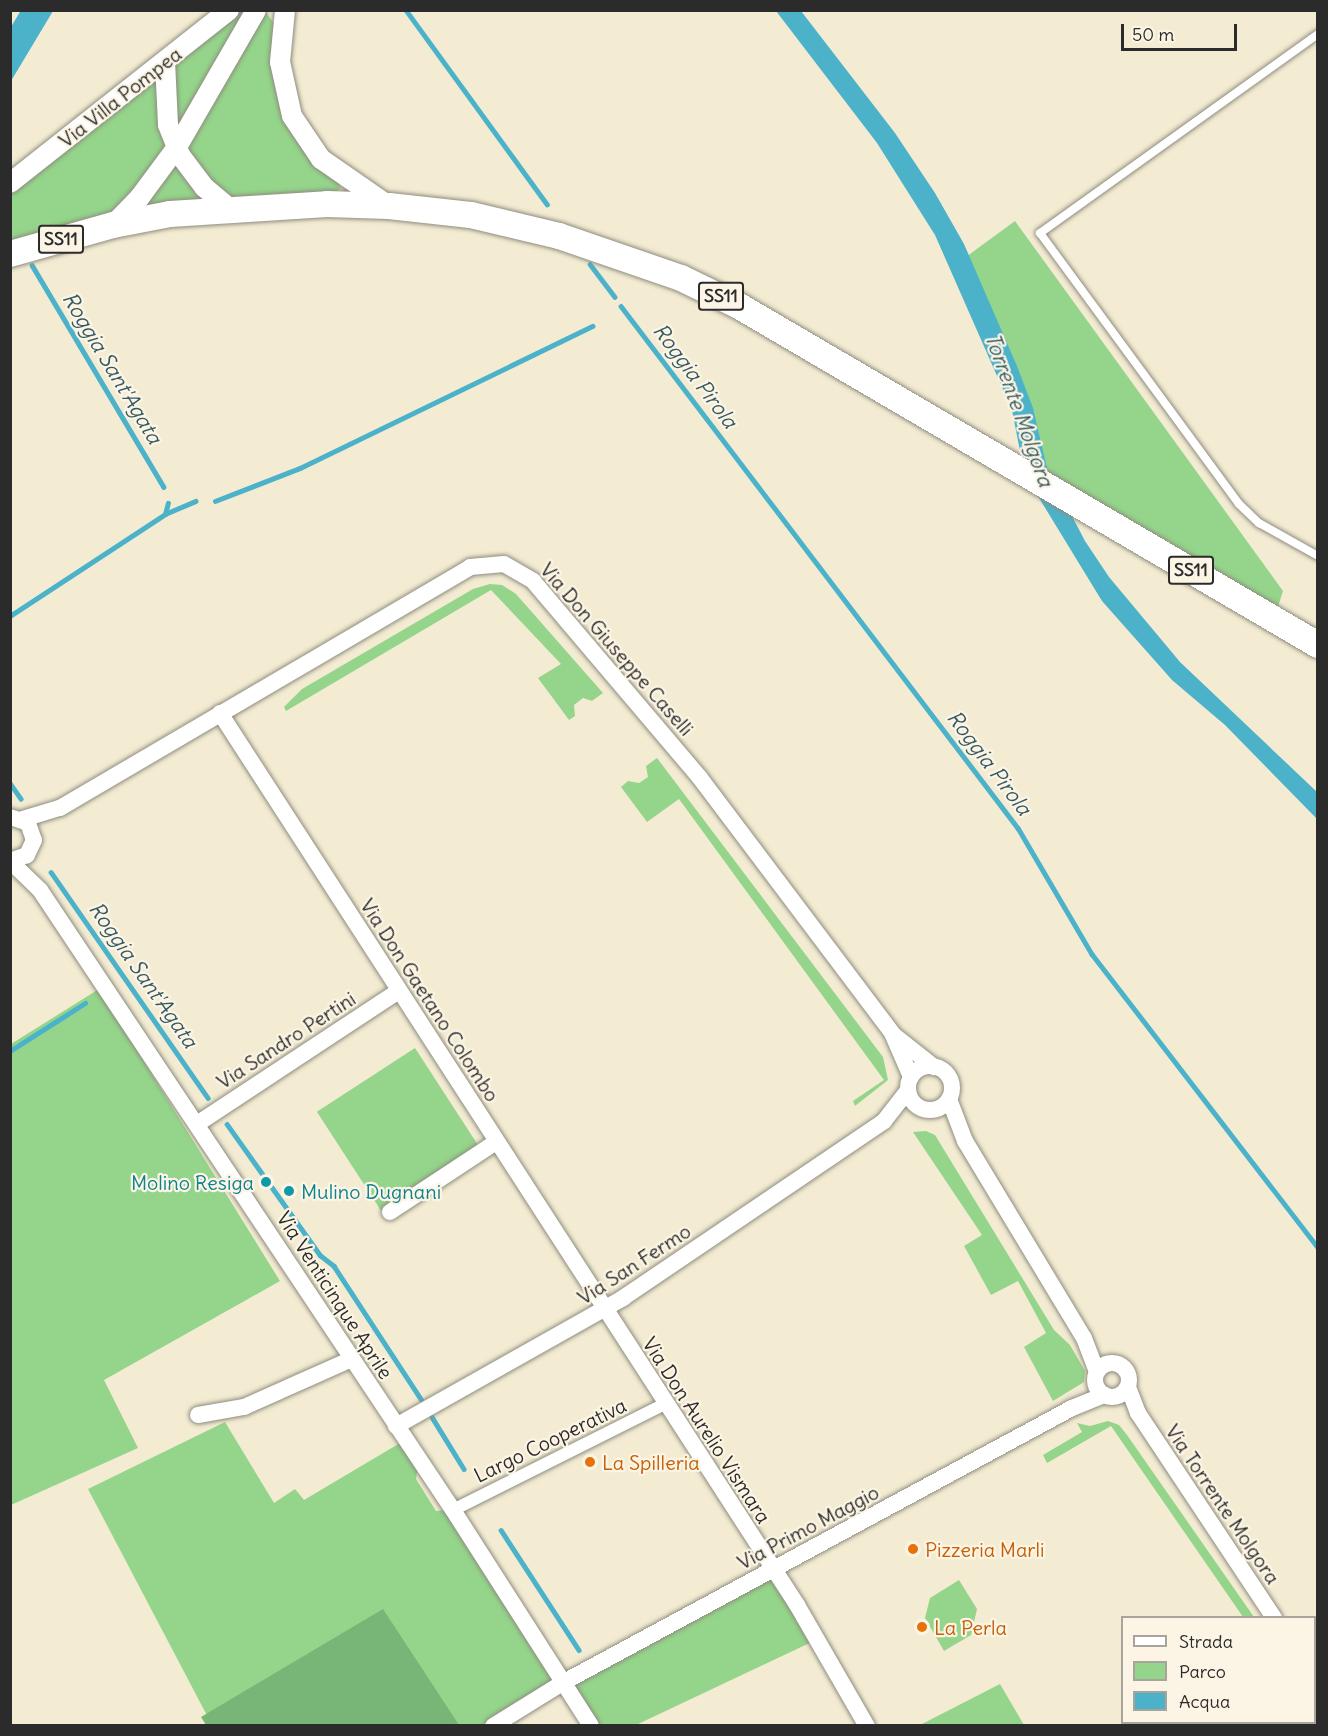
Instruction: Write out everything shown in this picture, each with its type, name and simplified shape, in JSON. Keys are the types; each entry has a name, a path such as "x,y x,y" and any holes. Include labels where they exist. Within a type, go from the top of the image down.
{"main road":[{"name":"SS11","path":"229,208 389,206 513,224 681,278 765,320 1020,468 1317,645"},
{"path":"113,225 229,208"},
{"name":"SS11","path":"10,254 113,225"}],"street":[{"name":"Via Villa Pompea","path":"10,183 229,10"},
{"path":"113,225 140,196 177,147 256,10"},
{"path":"285,10 280,62 292,116 321,159 389,206"},
{"path":"165,61 166,116 177,147 198,180 229,208"},
{"name":"Via Don Giuseppe Caselli","path":"14,817 60,808 470,567 496,563 513,567 531,579 584,638 700,778 892,1033 934,1067"},
{"name":"Via Don Gaetano Colombo","path":"220,713 605,1310"},
{"name":"Via Don Giuseppe Caselli","path":"32,845 60,808"},
{"name":"Via Venticinque Aprile","path":"14,817 32,828 32,845 40,890"},
{"path":"10,861 32,845"},
{"name":"Via Venticinque Aprile","path":"10,861 40,890 453,1510 591,1725"},
{"name":"Via Sandro Pertini","path":"197,1125 399,991"},
{"name":"Via Don Giuseppe Caselli","path":"892,1033 909,1083"},
{"path":"884,1121 909,1083 923,1067 934,1067"},
{"name":"Via Torrente Molgora","path":"934,1067 950,1079 949,1099 965,1141 1084,1338 1096,1376 1138,1413 1273,1616"},
{"name":"Via Torrente Molgora","path":"909,1083 911,1100 965,1141"},
{"path":"884,1121 927,1110 949,1099"},
{"name":"Via San Fermo","path":"396,1426 605,1310 884,1121"},
{"path":"390,1212 496,1142"},
{"name":"Via Don Aurelio Vismara","path":"605,1310 818,1639 867,1725"},
{"name":"Via Torrente Molgora","path":"1084,1338 1111,1362 1127,1371 1116,1393"},
{"path":"198,1415 244,1407 352,1359"},
{"path":"1096,1376 1111,1362"},
{"name":"Via Primo Maggio","path":"1072,1408 1096,1376"},
{"name":"Via Primo Maggio","path":"493,1725 564,1682 1072,1408 1116,1393"},
{"name":"Largo Cooperativa","path":"453,1510 665,1404"}],"lane":[{"path":"1317,34 1040,233 1239,504 1259,523 1317,556"}],"green space":[{"path":"238,11 265,11 276,26 276,83 341,188 332,194 11,244 11,192"},
{"path":"1015,221 1283,591 1274,619 1046,483 959,262"},
{"path":"490,584 502,585 516,594 603,693 592,701 583,698 574,705 575,716 569,720 538,678 561,664 491,590 286,711 284,707 302,689 473,589"},
{"path":"657,758 883,1057 888,1080 855,1106 853,1101 884,1080 679,799 647,822 621,787 628,781 639,783 648,777 646,766"},
{"path":"99,989 280,1281 104,1380 138,1448 11,1505 11,1044"},
{"path":"415,1048 482,1151 384,1215 317,1112"},
{"path":"926,1131 935,1135 1054,1330 1070,1345 1085,1371 1084,1382 1053,1401 1024,1347 1046,1333 1018,1281 991,1295 964,1246 982,1235 913,1132"},
{"path":"1108,1421 1119,1425 1253,1616 1242,1616 1111,1426 1047,1463 1043,1455 1082,1432 1077,1423 1090,1426"},
{"path":"225,1422 274,1503 295,1489 304,1500 400,1443 418,1467 416,1479 436,1511 446,1510 559,1679 482,1725 212,1725 88,1489"},
{"path":"771,1572 818,1639 636,1725 593,1725 565,1682"},
{"path":"959,1580 977,1609 971,1635 944,1651 925,1618 930,1598"},
{"path":"383,1609 459,1725 206,1725 201,1717"},
{"path":"1000,1684 1024,1725 920,1725"}],"water":[{"path":"21,10 53,11 11,81 11,27"},
{"name":"Torrente Molgora","path":"776,11 801,11 895,133 935,193 964,244 1017,366 1033,408 1047,468 1085,541 1109,577 1180,662 1317,792 1317,819 1225,725 1172,680 1102,601 1036,493 1020,451 1012,410 935,235 877,143"}],"waterway":[{"name":"Roggia Pirola","path":"406,10 547,204"},
{"name":"Roggia Pirola","path":"590,264 615,297"},
{"name":"Roggia Sant'Agata","path":"32,265 164,487"},
{"name":"Roggia Pirola","path":"621,306 1018,828 1092,954 1318,1247"},
{"path":"215,501 300,468 592,326"},
{"path":"165,514 195,501"},
{"name":"Roggia Sant'Agata","path":"10,616 165,514 168,503"},
{"name":"Roggia Sant'Agata","path":"10,783 21,799"},
{"name":"Roggia Sant'Agata","path":"51,872 208,1098"},
{"path":"10,1051 85,1003"},
{"name":"Roggia Sant'Agata","path":"227,1124 320,1255 334,1266 421,1399"},
{"name":"Roggia Sant'Agata","path":"432,1417 464,1469"},
{"name":"Roggia Sant'Agata","path":"501,1530 579,1650"}],"place":[{"name":"Molino Resiga","path":"266,1182"},
{"name":"Mulino Dugnani","path":"289,1191"},
{"name":"La Spilleria","path":"590,1462"},
{"name":"Pizzeria Marli","path":"913,1549"},
{"name":"La Perla","path":"922,1627"}]}
